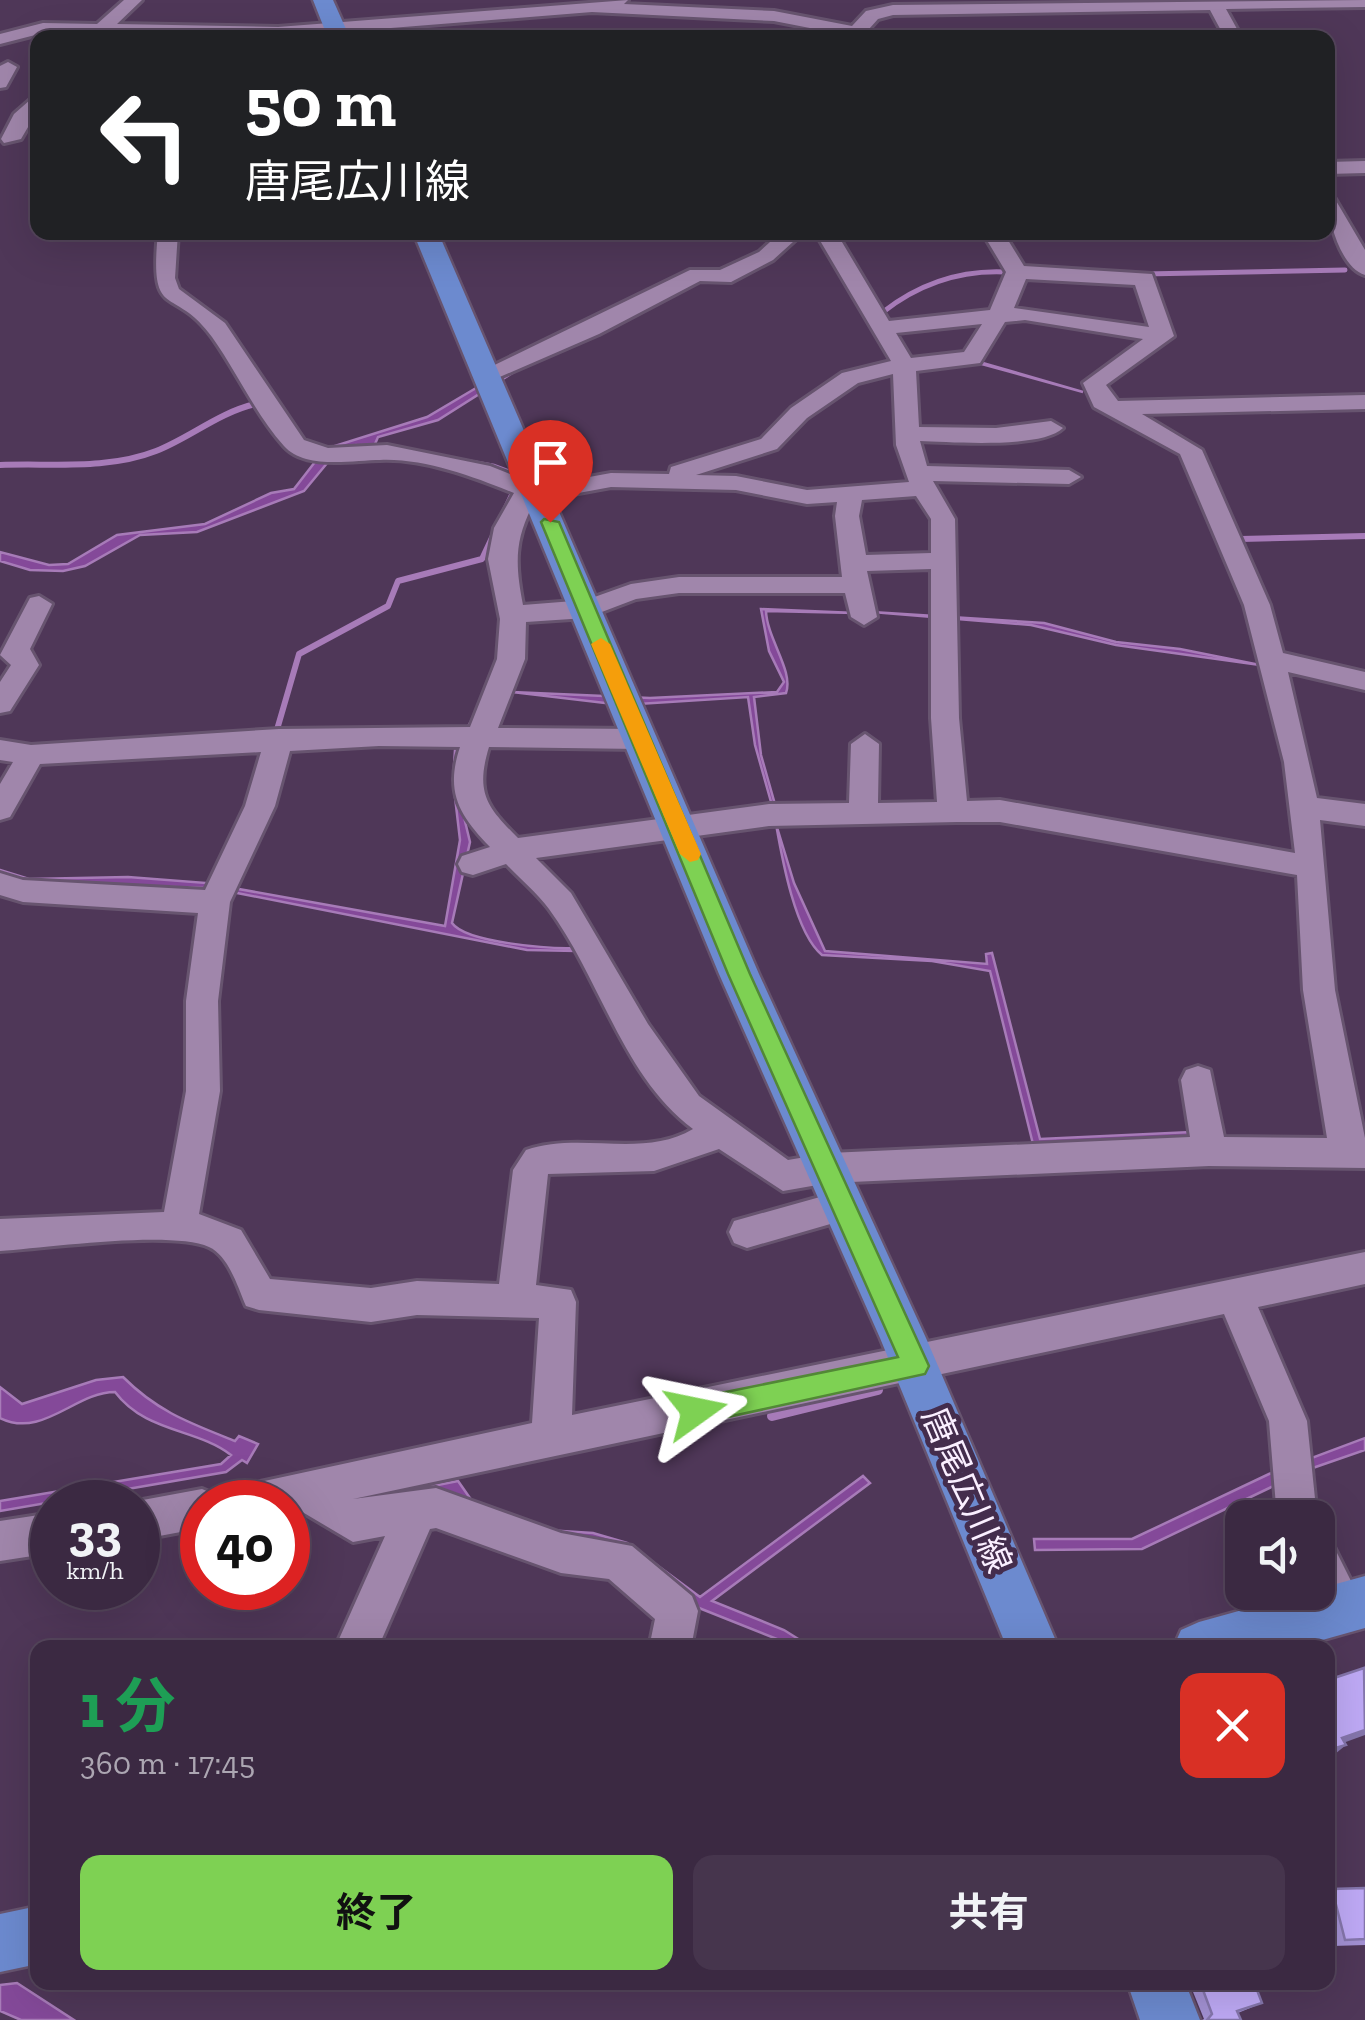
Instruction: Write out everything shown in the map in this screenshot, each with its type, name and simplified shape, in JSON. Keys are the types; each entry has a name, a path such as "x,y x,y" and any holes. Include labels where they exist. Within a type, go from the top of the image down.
{"main road":[{"path":"322,0 336,30"},
{"name":"唐尾広川線","path":"429,240 739,974 837,1187 1030,1640"},
{"path":"1216,1640 1338,1581"},
{"path":"0,1942 30,1936"},
{"path":"1159,1990 1170,2020"}],"street":[{"path":"100,30 134,0"},
{"path":"443,20 445,0"},
{"path":"858,30 872,15 893,10 1365,2"},
{"path":"1215,3 1230,30"},
{"path":"361,30 443,20 547,18 587,8 671,21"},
{"path":"634,15 774,16 832,30"},
{"path":"0,26 65,30"},
{"path":"35,30 43,28"},
{"path":"0,39 30,31"},
{"path":"6,141 30,107"},
{"path":"1335,168 1365,167"},
{"path":"1335,215 1365,269"},
{"path":"167,240 164,278 170,292 216,328 295,446 328,454 387,452 481,471 534,488 611,480 736,483 807,496 851,494 919,480 1065,477 1050,428"},
{"path":"490,380 696,274 723,277 766,256 785,240"},
{"path":"831,240 905,368 908,434 919,480 943,519 945,718 953,813"},
{"path":"997,240 1017,272"},
{"path":"673,483 674,474 769,444 799,413 850,378 972,358 1000,313 1017,272"},
{"path":"1017,272 1144,279 1163,336"},
{"path":"883,328 1000,313 1060,317 1163,336"},
{"path":"534,488 507,528 501,559 512,615 511,659 500,697 468,742 473,812 560,901 636,1032 687,1106 783,1176 837,1187 1210,1150 1356,1152 1319,990 1312,867 1298,762 1257,605 1190,450 1095,392 1094,383 1163,336"},
{"path":"905,368 943,371"},
{"path":"908,434 996,435 1050,428 1060,420 1113,406 1365,402"},
{"path":"851,494 847,516 864,616"},
{"path":"512,615 586,609 613,594 656,586 820,588 855,572 943,561"},
{"path":"0,704 25,665 15,652 39,604"},
{"path":"1269,658 1365,681"},
{"path":"0,750 31,755 401,736 468,742 629,713"},
{"path":"179,1227 202,1091 202,1002 215,902 260,806 278,740"},
{"path":"864,813 865,744"},
{"path":"0,810 31,755"},
{"path":"1305,808 1365,815"},
{"path":"472,855 769,815 1000,811 1312,867"},
{"path":"0,884 23,891 215,902"},
{"path":"1198,1080 1210,1150"},
{"path":"516,1300 530,1170 538,1160 670,1155 696,1148 720,1130"},
{"path":"747,1232 837,1187"},
{"path":"0,1236 179,1227 222,1236 244,1262 258,1294 371,1305 417,1298 558,1302 551,1441"},
{"path":"310,1493 1365,1268"},
{"path":"1234,1296 1288,1421 1293,1488"},
{"path":"310,1494 354,1522 436,1508 562,1553 618,1560 677,1610 671,1640"},
{"path":"360,1640 416,1511"},
{"path":"0,1541 30,1536"}],"shaded area":[{"path":"694,278 697,280 517,370 438,420 378,437 375,444 494,465 543,483 595,476 684,476 765,450 851,381 892,371 976,361 1083,392 978,363 899,372 855,383 807,417 774,449 687,478 600,478 539,488 517,484 481,467 356,445 333,456 304,491 197,532 140,535 85,566 63,571 30,570 0,561 0,552 49,565 68,564 117,535 205,524 271,493 294,489 325,449 427,417 498,375"},
{"path":"761,609 856,613 766,611 787,684 786,693 754,697 761,755 776,808 773,809 755,745 748,697 622,705 512,692 650,698 777,692 784,682 769,651"},
{"path":"872,612 1044,623 1116,642 1180,649 1260,665 1116,645 1031,625"},
{"path":"482,701 463,813 470,842 452,923 460,930 491,940 576,951 527,950 232,892 233,888 445,926 460,840 453,780 455,750"},
{"path":"776,824 794,883 825,951 987,964 986,954 992,953 1040,1139 1191,1132 1193,1138 1033,1144 990,971 932,961 822,955 797,913"},
{"path":"0,870 29,879 128,877 207,883 205,888 36,883 0,875"},
{"path":"123,1377 175,1415 235,1441 239,1436 258,1444 247,1463 242,1460 226,1472 160,1483 160,1480 125,1480 221,1464 231,1455 141,1415 115,1392 86,1399 30,1423 0,1418 0,1387 22,1404 96,1380"},
{"path":"1365,1438 1365,1450 1307,1470 1244,1500 1225,1500 1225,1509 1142,1549 1035,1550 1034,1539 1132,1539 1269,1474"},
{"path":"863,1476 870,1483 712,1601 800,1640 779,1640 689,1604 382,1496 458,1481 472,1501 546,1530 593,1533 627,1543 700,1597"},
{"path":"30,1496 30,1506 0,1511 0,1501"},
{"path":"17,1983 74,2020 21,2020 0,2011 0,1985"}],"building":[{"path":"1364,1668 1365,1730 1342,1738 1346,1745 1335,1748 1335,1678"},
{"path":"1365,1888 1365,1939 1345,1940 1335,1889"},
{"path":"1203,1990 1257,1990 1262,2003 1237,2011 1241,2020 1207,2020 1212,2014"}],"waterway":[{"path":"1144,274 1345,270"},
{"path":"883,312 940,281 972,273 1005,272"},
{"path":"0,465 99,463 138,457 255,404"},
{"path":"276,733 299,654 388,606 398,581 482,559 513,493"},
{"path":"1241,539 1365,536"},
{"path":"772,1416 878,1390"}],"slow traffic":[{"path":"601,644 690,854"}],"route":[{"path":"550,522 739,974 915,1366 696,1411"}]}
